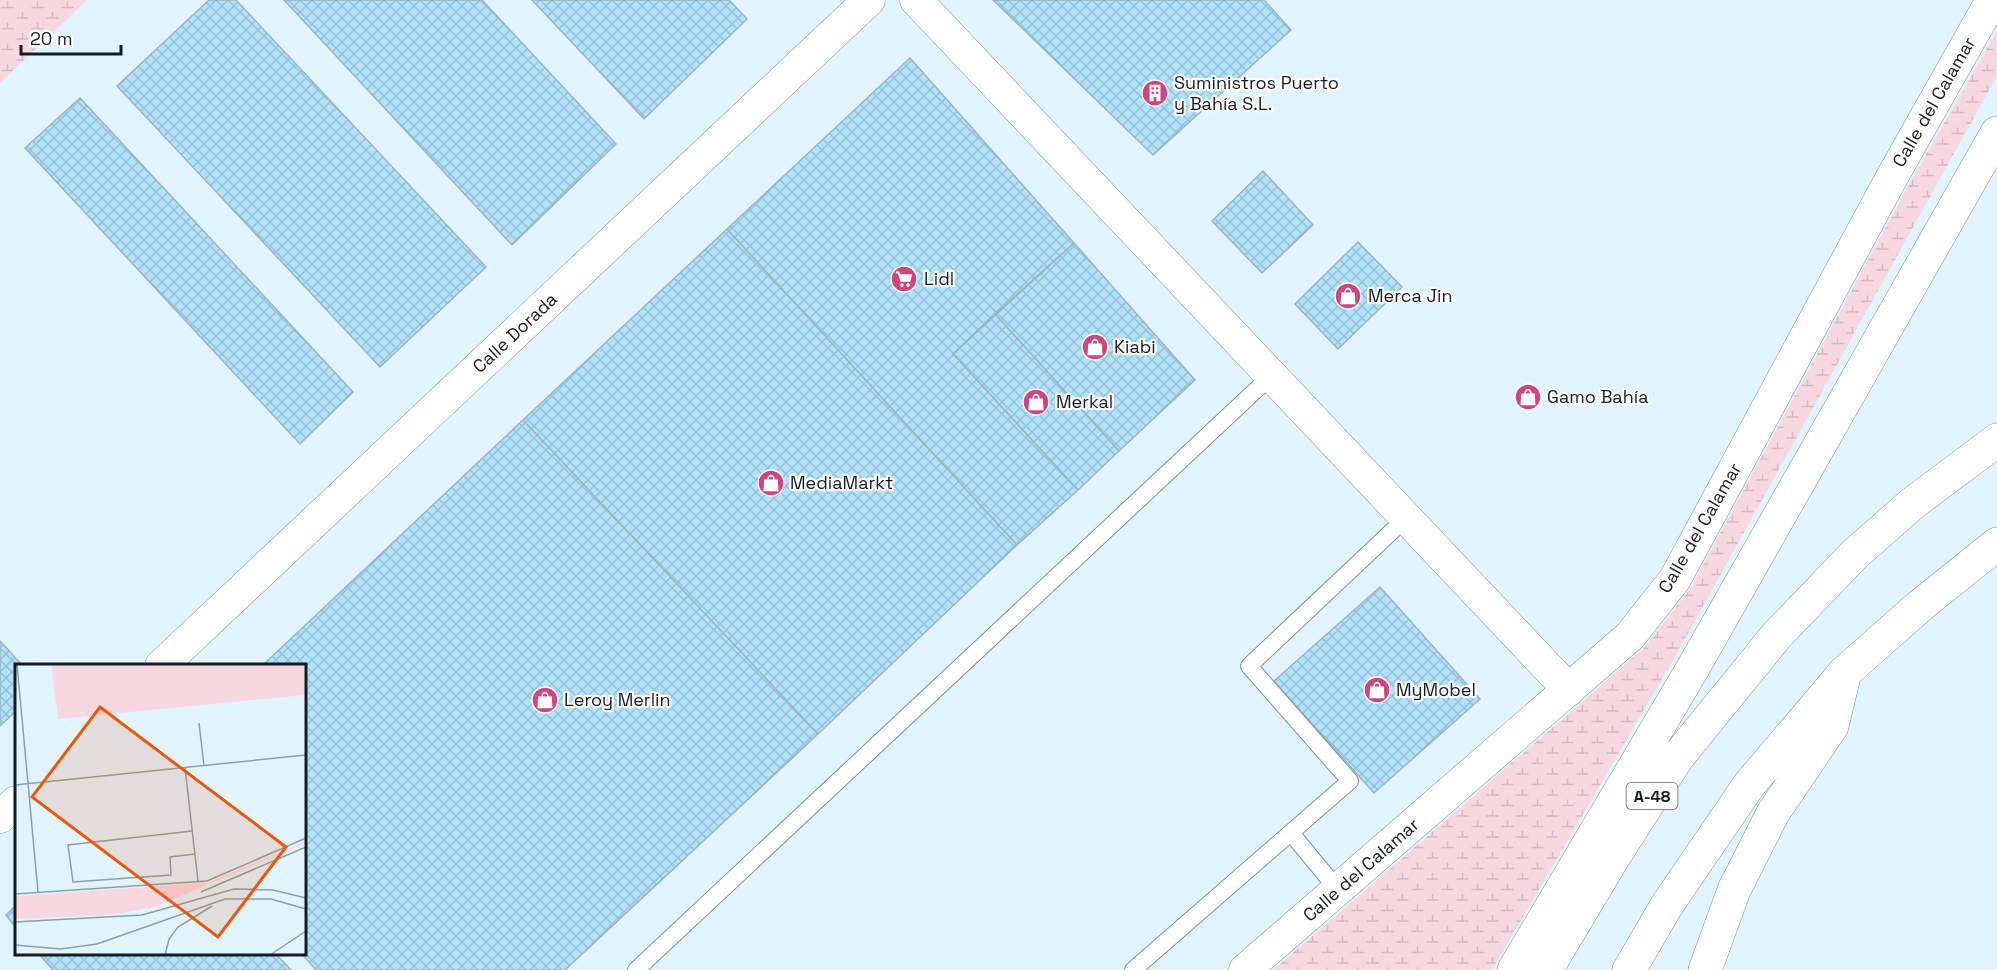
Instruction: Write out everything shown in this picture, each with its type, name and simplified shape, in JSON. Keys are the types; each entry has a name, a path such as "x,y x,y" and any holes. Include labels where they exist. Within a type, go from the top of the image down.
{"highway":[{"path":"1514,970 1693,668 1997,133"},
{"name":"A-48","path":"1546,970 1613,858 1677,758 1777,635 1855,554 1913,503 1997,440"},
{"path":"1629,970 1666,904 1749,785 1845,672 1921,605 1997,543"},
{"path":"1705,970 1734,890 1773,813 1832,726 1845,672"}],"street":[{"name":"Calle Dorada","path":"163,664 869,0"},
{"path":"916,0 1569,690"},
{"name":"Calle del Calamar","path":"1245,970 1630,636 1675,579 1892,177 1992,0"},
{"path":"0,817 15,803"}],"lane":[{"path":"636,970 1272,375"},
{"path":"1133,970 1350,781 1249,666 1406,518"},
{"path":"1291,833 1338,890"}],"green space":[{"path":"0,0 87,0 0,83"},
{"path":"1997,31 1997,76 1676,655 1492,970 1273,970 1644,648 1690,589 1907,188"}],"building":[{"path":"209,0 236,0 486,267 380,367 117,86"},
{"path":"284,0 482,0 616,144 512,245"},
{"path":"532,0 729,0 747,19 644,119"},
{"name":"Suministros Puerto y Bahía S.L.","path":"993,0 1264,0 1291,30 1153,155"},
{"name":"Lidl","path":"910,58 1074,243 953,354 1078,490 1017,545 727,229"},
{"path":"80,98 353,392 300,444 25,148"},
{"path":"1263,171 1313,225 1262,273 1212,221"},
{"name":"MediaMarkt","path":"727,229 1017,545 818,734 523,420"},
{"name":"Merca Jin","path":"1358,242 1402,287 1338,349 1295,304"},
{"name":"Kiabi","path":"1074,243 1195,380 1119,451 995,314"},
{"name":"Merkal","path":"995,314 1119,451 1078,490 953,354"},
{"name":"Leroy Merlin","path":"523,420 818,734 565,970 316,970 303,955 306,955 306,664 264,664"},
{"name":"MyMobel","path":"1380,587 1480,699 1374,793 1274,681"},
{"path":"0,641 21,664 15,664 15,712 0,726"},
{"path":"15,906 15,927 6,915"},
{"path":"40,955 277,955 291,970 53,970"}],"place":[{"name":"Suministros Puerto y Bahía S.L.","path":"1155,93"},
{"name":"Lidl","path":"904,279"},
{"name":"Merca Jin","path":"1348,296"},
{"name":"Kiabi","path":"1095,347"},
{"name":"Gamo Bahía","path":"1528,397"},
{"name":"Merkal","path":"1036,402"},
{"name":"MediaMarkt","path":"771,483"},
{"name":"MyMobel","path":"1377,690"},
{"name":"Leroy Merlin","path":"545,700"}]}
